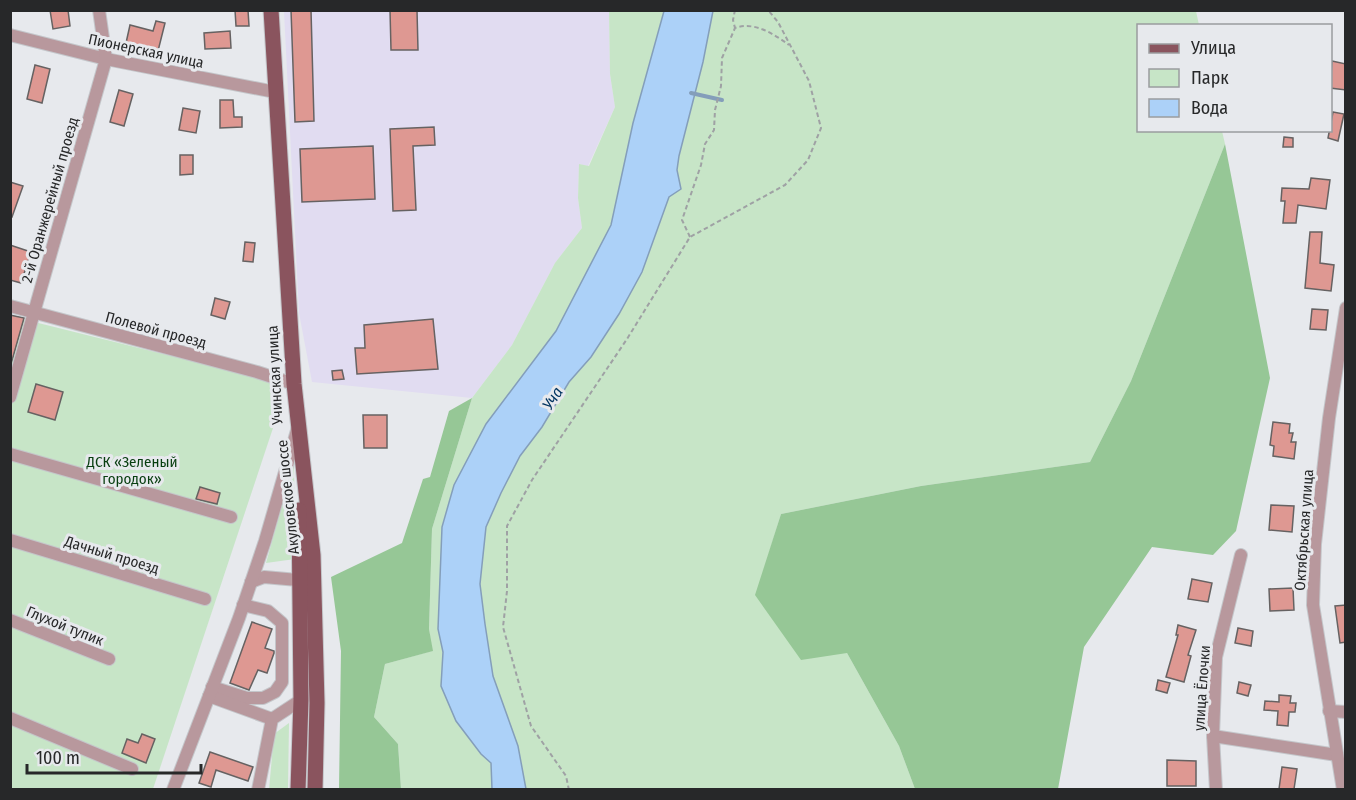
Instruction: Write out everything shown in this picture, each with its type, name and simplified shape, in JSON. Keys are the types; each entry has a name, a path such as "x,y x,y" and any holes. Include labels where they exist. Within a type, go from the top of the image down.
{"main road":[{"name":"Учинская улица","path":"271,10 294,384 299,423"},
{"name":"Акуловское шоссе","path":"298,789 307,582 313,555 299,423"},
{"name":"Акуловское шоссе","path":"307,582 317,703 315,789"}],"street":[{"name":"2-й Оранжерейный проезд","path":"10,397 106,59 99,10"},
{"name":"Пионерская улица","path":"10,35 106,59 275,92"},
{"name":"Полевой проезд","path":"10,306 294,384"},
{"name":"Октябрьская улица","path":"1342,789 1313,605 1315,544 1329,418 1346,308"},
{"name":"Учинская улица","path":"173,789 251,582 299,423"},
{"path":"10,454 231,517"},
{"name":"Дачный проезд","path":"10,540 205,598"},
{"name":"улица Ёлочки","path":"1216,789 1213,736 1216,657 1241,555"},
{"path":"251,582 264,577 307,582"},
{"path":"211,692 247,698 263,698 275,692 282,682 282,623 268,611 243,605"},
{"name":"Глухой тупик","path":"10,621 109,659"},
{"path":"211,692 272,719"},
{"path":"258,789 272,719 301,700"},
{"path":"1329,711 1346,712"},
{"path":"10,718 132,769"},
{"path":"1213,736 1337,755"}],"path":[{"path":"690,237 682,220 702,165 705,144 714,130 715,110 721,86 722,58 735,28 733,20 735,10"},
{"path":"569,789 566,776 531,726 503,627 507,591 507,526 532,480 627,339 690,237 785,185 808,160 821,128 809,81 778,22 768,10"},
{"path":"735,28 744,25 771,32 790,45"}],"shaded area":[{"path":"284,11 609,11 610,74 615,107 588,166 579,164 578,198 582,228 555,263 512,345 472,398 312,382 299,313"}],"green space":[{"path":"609,11 1196,11 1199,24 1137,24 1137,132 1222,132 1225,144 1131,381 1090,462 921,486 781,514 756,595 847,653 899,746 915,789 401,789 398,744 374,717 385,664 432,651 429,629 432,529 472,398 512,345 555,263 582,228 578,198 579,164 589,166 615,107 610,74"},
{"path":"1225,144 1270,378 1236,531 1213,555 1152,547 1084,647 1058,789 915,789 899,746 847,653 801,660 755,595 781,514 921,486 1090,462 1131,381"},
{"name":"ДСК «Зеленый городок»","path":"10,316 272,381 274,425 153,789 11,789"},
{"path":"472,398 432,529 429,629 433,651 385,664 374,717 398,744 401,789 339,789 341,651 331,577 402,543 423,479 430,477 449,411"},
{"path":"294,463 295,559 266,563"},
{"path":"289,723 288,789 269,790 274,734"}],"water":[{"name":"Уча","path":"664,11 713,11 703,62 679,156 677,170 681,189 669,197 642,272 619,314 591,357 569,382 542,427 520,456 486,527 480,584 485,624 493,676 518,746 526,789 492,789 491,763 481,754 456,721 441,686 443,652 438,629 442,527 454,485 486,424 556,331 611,225 633,123"}],"building":[{"path":"50,10 68,10 70,26 53,29"},
{"path":"235,10 248,10 249,26 236,26"},
{"path":"291,10 311,10 314,121 295,122"},
{"path":"390,10 417,10 418,50 391,50"},
{"path":"156,21 165,23 157,55 145,53 146,47 126,43 130,25 153,31"},
{"path":"230,31 231,48 205,49 204,33"},
{"path":"1332,61 1346,64 1346,90 1332,88"},
{"path":"35,65 50,69 42,103 27,99"},
{"path":"119,90 133,94 124,126 110,122"},
{"path":"220,100 233,100 234,117 242,117 242,127 220,128"},
{"path":"183,108 200,111 196,133 179,130"},
{"path":"1333,112 1344,114 1338,141 1328,138 1329,132 1332,132"},
{"path":"434,127 435,145 413,146 416,210 393,211 390,129"},
{"path":"1284,137 1293,138 1293,147 1283,147"},
{"path":"373,146 375,199 302,202 300,149"},
{"path":"180,155 193,155 193,174 180,175"},
{"path":"1311,178 1330,180 1326,209 1298,205 1296,223 1283,223 1285,201 1281,201 1282,188 1309,189"},
{"path":"10,182 23,186 12,217 10,216"},
{"path":"1310,232 1322,232 1320,263 1334,265 1331,291 1305,288"},
{"path":"245,242 255,243 253,262 243,261"},
{"path":"10,245 31,252 21,283 10,280"},
{"path":"215,298 230,302 225,319 211,315"},
{"path":"1312,309 1328,310 1326,330 1310,329"},
{"path":"10,315 24,318 11,364 10,364"},
{"path":"433,319 438,369 357,374 355,348 365,348 364,325"},
{"path":"342,370 344,379 333,380 332,371"},
{"path":"36,384 63,392 55,420 28,412"},
{"path":"363,415 387,415 387,448 364,448"},
{"path":"1273,422 1290,424 1289,433 1293,433 1291,442 1296,442 1294,459 1273,456 1274,446 1270,445"},
{"path":"200,487 220,493 217,504 196,499"},
{"path":"1271,505 1294,506 1292,532 1269,530"},
{"path":"1192,579 1212,583 1208,602 1188,599"},
{"path":"1293,588 1294,610 1270,611 1269,589"},
{"path":"1346,605 1346,642 1340,643 1335,606"},
{"path":"252,622 272,629 265,648 274,653 267,673 258,670 249,690 230,683"},
{"path":"1178,625 1196,630 1188,655 1191,656 1184,682 1166,677 1178,635 1176,635"},
{"path":"1238,628 1253,631 1251,646 1235,643"},
{"path":"1158,680 1170,683 1167,693 1156,690"},
{"path":"1239,682 1251,685 1248,696 1237,693"},
{"path":"1279,695 1291,696 1290,703 1296,703 1295,712 1289,712 1288,726 1277,725 1278,711 1264,710 1265,701 1279,702"},
{"path":"142,734 155,739 146,763 122,753 127,739 138,743"},
{"path":"210,752 253,767 248,781 216,770 211,787 199,783"},
{"path":"1167,760 1196,761 1196,786 1167,786"},
{"path":"1282,767 1297,769 1294,789 1279,789"}],"waterway":[{"path":"691,93 722,100"}]}
